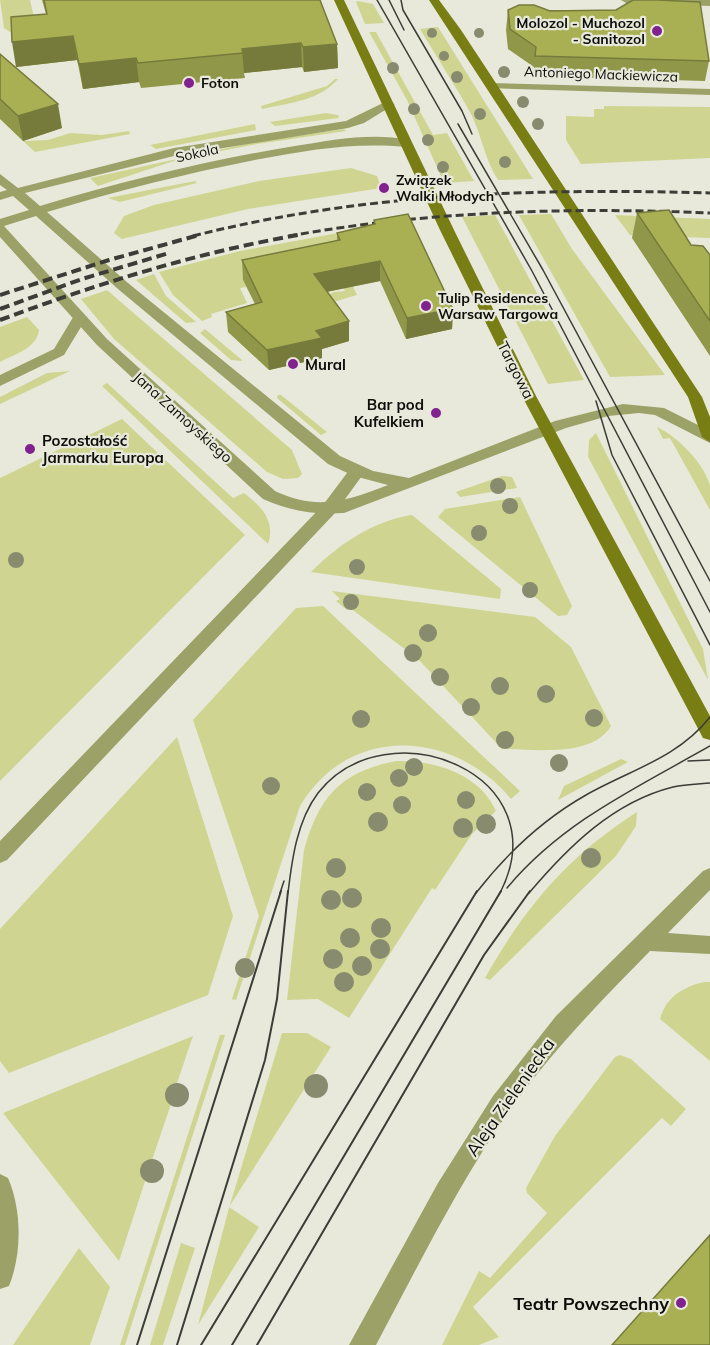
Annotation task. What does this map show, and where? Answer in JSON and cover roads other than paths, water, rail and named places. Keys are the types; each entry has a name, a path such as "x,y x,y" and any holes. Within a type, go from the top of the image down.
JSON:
{"main road":[{"name":"Targowa","path":"339,0 354,37 389,104 405,143 546,429 710,733"},
{"path":"434,0 695,397 710,437"}],"street":[{"path":"626,0 710,3"},
{"name":"Antoniego Mackiewicza","path":"491,86 710,92"},
{"name":"Sokola","path":"0,196 174,152 348,123 360,120 389,104"},
{"name":"Sokola","path":"0,223 159,176 245,158 356,141 405,143"},
{"name":"Jana Zamoyskiego","path":"0,178 36,211 334,460 356,473 383,480 410,482"},
{"name":"Jana Zamoyskiego","path":"0,229 129,368 269,495 296,506 329,509 358,502 546,429 599,413 639,408 677,417 710,437"},
{"path":"0,381 59,352 80,317"},
{"path":"0,854 329,509 356,473"},
{"name":"Aleja Zieleniecka","path":"362,1345 446,1191 501,1104 564,1023 647,940 708,874"},
{"path":"647,940 710,945"},
{"path":"0,1186 7,1229 0,1277"}],"tram line":[{"path":"377,0 532,271 710,612"},
{"path":"389,0 404,30"},
{"path":"401,0 403,10 462,111 472,134"},
{"path":"458,124 543,270 710,581"},
{"path":"596,401 612,455 710,645"},
{"path":"513,851 540,826 570,805 653,762 683,743 710,717"},
{"path":"507,888 528,865 576,825 628,792 710,746"},
{"path":"288,893 300,828 318,793 348,767 384,755 422,755 458,765 487,786 507,815 513,851"},
{"path":"688,761 710,760"},
{"path":"529,893 576,843 611,815 651,794 678,786 710,783"},
{"path":"476,893 513,851"},
{"path":"500,892 513,851"},
{"path":"280,893 284,881"},
{"path":"137,1345 281,891"},
{"path":"177,1345 265,1060 277,999 288,891"},
{"path":"201,1345 477,891"},
{"path":"257,1345 484,955 530,891"},
{"path":"232,1345 500,892"}],"railway":[{"path":"193,236 321,210 450,196 579,192 710,193"},
{"path":"289,236 394,221 499,213 551,211 710,213"},
{"path":"0,295 109,260 199,235"},
{"path":"0,320 73,294 184,260 298,235"},
{"path":"0,309 82,279 169,253"}],"place":[{"name":"Molozol - Muchozol - Sanitozol","path":"657,31"},
{"name":"Foton","path":"189,83"},
{"name":"Związek Walki Młodych","path":"384,188"},
{"name":"Tulip Residences Warsaw Targowa","path":"426,306"},
{"name":"Mural","path":"293,364"},
{"name":"Bar pod Kufelkiem","path":"436,413"},
{"name":"Pozostałość Jarmarku Europa","path":"30,449"},
{"name":"Teatr Powszechny","path":"681,1303"}]}
